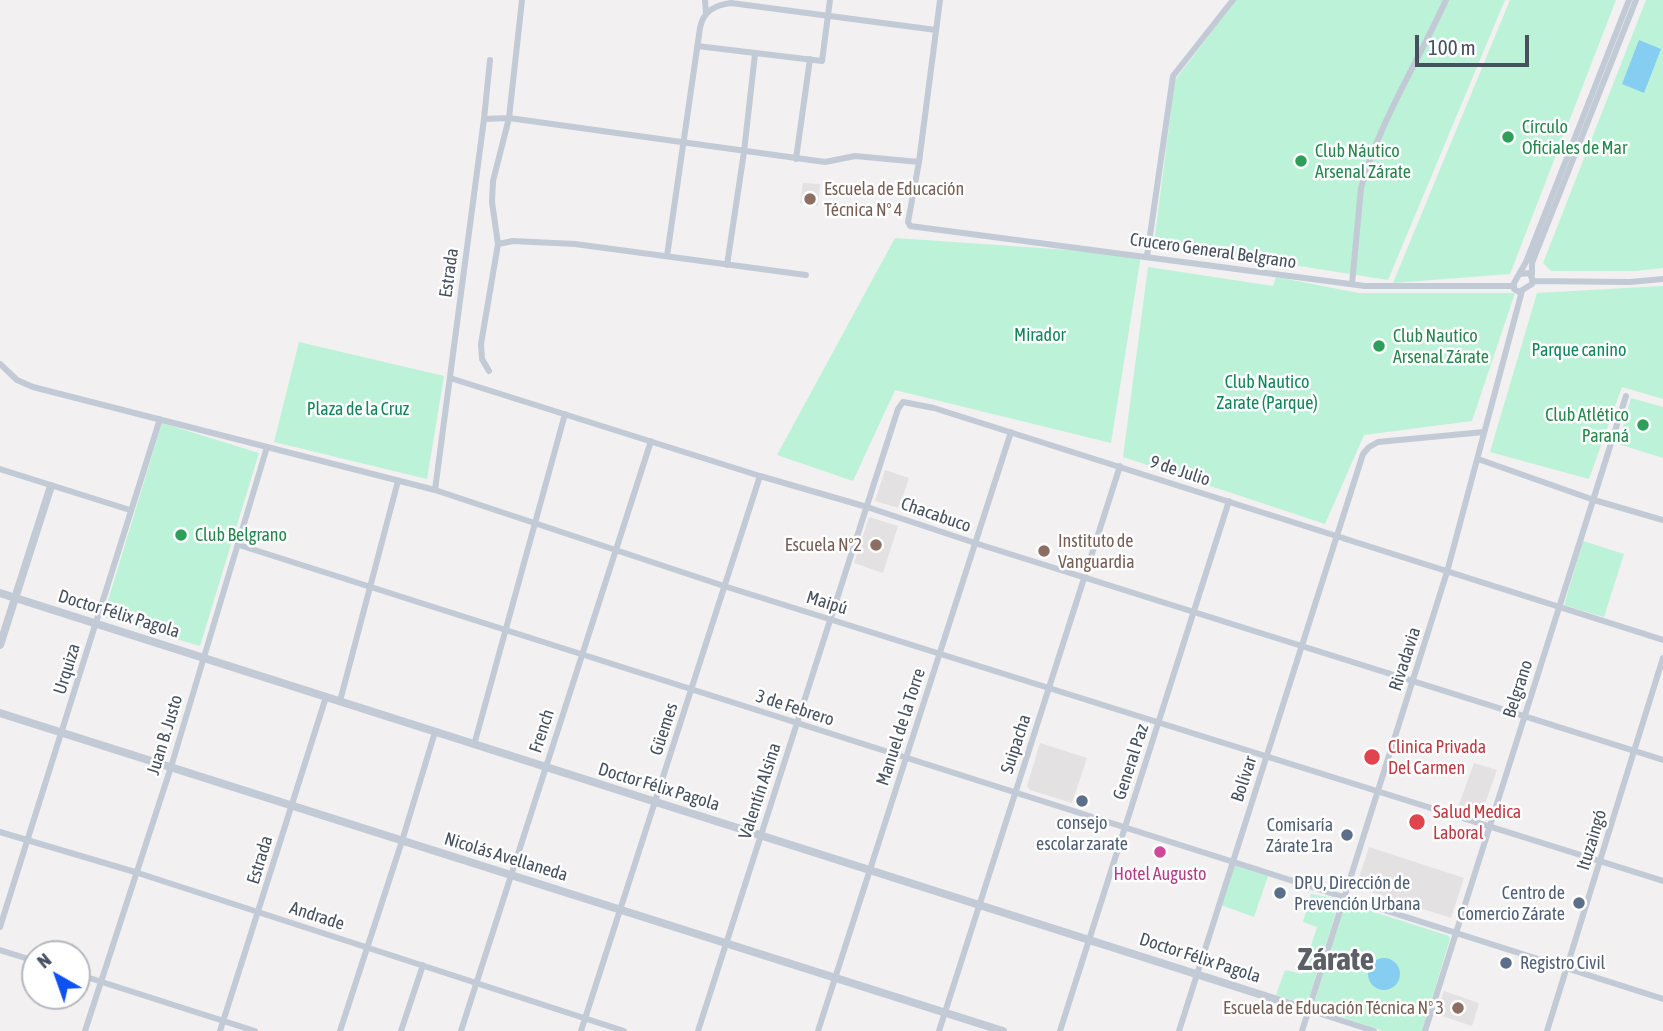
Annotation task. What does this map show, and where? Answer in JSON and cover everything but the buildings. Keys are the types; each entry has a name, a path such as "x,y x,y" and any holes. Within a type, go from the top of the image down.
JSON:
{"street":[{"path":"489,371 482,359 481,344 498,243 494,221 493,181 509,118 522,0"},
{"path":"705,0 706,13"},
{"path":"697,46 822,61 830,0"},
{"path":"484,119 509,118 825,162 855,156 919,162 940,0"},
{"path":"1147,256 1173,76 1233,0"},
{"path":"1352,284 1361,188 1365,174 1384,123 1446,0"},
{"path":"1522,291 1517,291 1514,286 1629,0"},
{"path":"1532,278 1532,263 1636,0"},
{"path":"667,256 701,20 706,13 727,1 936,30"},
{"path":"727,265 755,54"},
{"path":"796,159 810,59"},
{"name":"Estrada","path":"435,490 490,60"},
{"name":"Crucero General Belgrano","path":"919,162 908,222 910,226 1378,287 1514,286"},
{"path":"498,243 541,241 806,275"},
{"path":"1520,274 1525,272 1532,278 1630,282 1663,279"},
{"name":"Rivadavia","path":"1302,1031 1447,572 1522,291 1532,278"},
{"path":"0,364 17,380 33,387 267,447"},
{"name":"Chacabuco","path":"450,378 867,507 1663,760"},
{"name":"Belgrano","path":"1425,1031 1626,396"},
{"name":"9 de Julio","path":"903,402 922,404 1663,640"},
{"name":"Valentín Alsina","path":"698,1031 898,409 903,402"},
{"path":"474,745 565,414"},
{"name":"Urquiza","path":"0,927 160,419"},
{"name":"Manuel de la Torre","path":"818,1031 1011,432"},
{"name":"Bolívar","path":"1179,1031 1363,454 1378,442 1484,432"},
{"name":"French","path":"461,1031 651,441"},
{"name":"Maipú","path":"267,447 435,490 724,586 1663,881"},
{"name":"Juan B. Justo","path":"85,1031 171,767 267,447"},
{"path":"1478,459 1594,500 1663,520"},
{"name":"Suipacha","path":"939,1031 1121,467"},
{"path":"0,469 131,510"},
{"name":"Güemes","path":"581,1031 760,476"},
{"path":"340,701 397,481"},
{"path":"0,645 51,486"},
{"name":"General Paz","path":"1059,1031 1229,501"},
{"name":"3 de Febrero","path":"239,545 1663,999"},
{"name":"Doctor Félix Pagola","path":"0,593 1308,1010"},
{"name":"Ituzaingó","path":"1547,1031 1663,658"},
{"name":"Estrada","path":"220,1031 326,697"},
{"name":"Nicolás Avellaneda","path":"0,713 1003,1031"},
{"path":"340,1031 435,732"},
{"name":"Andrade","path":"0,832 135,872 624,1031"},
{"path":"0,950 21,957"},
{"path":"401,1031 423,965"},
{"path":"91,979 255,1031"},
{"path":"1308,1010 1374,1031"}],"shaded area":[{"name":"Escuela de Educación Técnica N° 4","path":"803,183 820,184 818,206 800,203"},
{"path":"885,470 909,478 899,508 875,501"},
{"name":"Escuela N°2","path":"869,517 898,526 883,573 854,563"},
{"path":"1040,743 1087,758 1072,803 1030,790 1027,786"},
{"path":"1474,763 1497,770 1481,815 1458,807"},
{"path":"1369,847 1464,878 1451,918 1356,887"},
{"name":"Escuela de Educación Técnica Nº 3","path":"1444,991 1479,1003 1472,1026 1436,1014"}],"green space":[{"name":"Club Náutico Arsenal Zárate","path":"1236,0 1505,0 1388,280 1154,243 1175,80"},
{"name":"Círculo Oficiales de Mar","path":"1510,0 1616,0 1510,274 1393,283"},
{"path":"1646,0 1663,0 1663,268 1636,271 1551,271 1543,263"},
{"name":"Mirador","path":"895,238 1141,255 1111,443 895,390 853,481 777,455"},
{"name":"Club Nautico Zarate (Parque)","path":"1148,267 1273,286 1276,277 1359,293 1515,293 1472,421 1364,435 1325,524 1123,457"},
{"name":"Parque canino","path":"1663,286 1663,399 1622,387 1589,479 1490,452 1537,293"},
{"name":"Plaza de la Cruz","path":"299,342 444,376 427,479 274,442"},
{"name":"Club Atlético Paraná","path":"1631,398 1663,407 1663,458 1618,444"},
{"name":"Club Belgrano","path":"162,423 259,453 200,646 103,617"},
{"path":"1583,541 1624,554 1604,617 1564,605"},
{"path":"1234,865 1268,876 1254,917 1221,905"},
{"path":"1311,894 1340,899 1307,1005 1276,995 1285,970 1302,974 1317,927 1303,922"},
{"path":"1346,903 1449,936 1422,1031 1383,1031 1313,1007"}],"water":[{"path":"1639,40 1661,49 1644,93 1622,84"},
{"path":"1384,958 1395,963 1400,974 1395,985 1384,990 1373,985 1368,974 1373,963"}],"place":[{"name":"Círculo Oficiales de Mar","path":"1508,137"},
{"name":"Club Náutico Arsenal Zárate","path":"1301,161"},
{"name":"Escuela de Educación Técnica N° 4","path":"810,199"},
{"name":"Club Nautico Arsenal Zárate","path":"1379,346"},
{"name":"Club Atlético Paraná","path":"1643,425"},
{"name":"Club Belgrano","path":"181,535"},
{"name":"Escuela N°2","path":"876,545"},
{"name":"Instituto de Vanguardia","path":"1044,551"},
{"name":"Clinica Privada Del Carmen","path":"1372,757"},
{"name":"consejo escolar zarate","path":"1082,801"},
{"name":"Salud Medica Laboral","path":"1417,822"},
{"name":"Comisaría Zárate 1ra","path":"1347,835"},
{"name":"Hotel Augusto","path":"1160,852"},
{"name":"DPU, Dirección de Prevención Urbana","path":"1280,893"},
{"name":"Centro de Comercio Zárate","path":"1579,903"},
{"name":"Registro Civil","path":"1506,963"},
{"name":"Escuela de Educación Técnica Nº 3","path":"1458,1008"}],"district":[{"name":"Zárate","path":"1336,960"}]}
